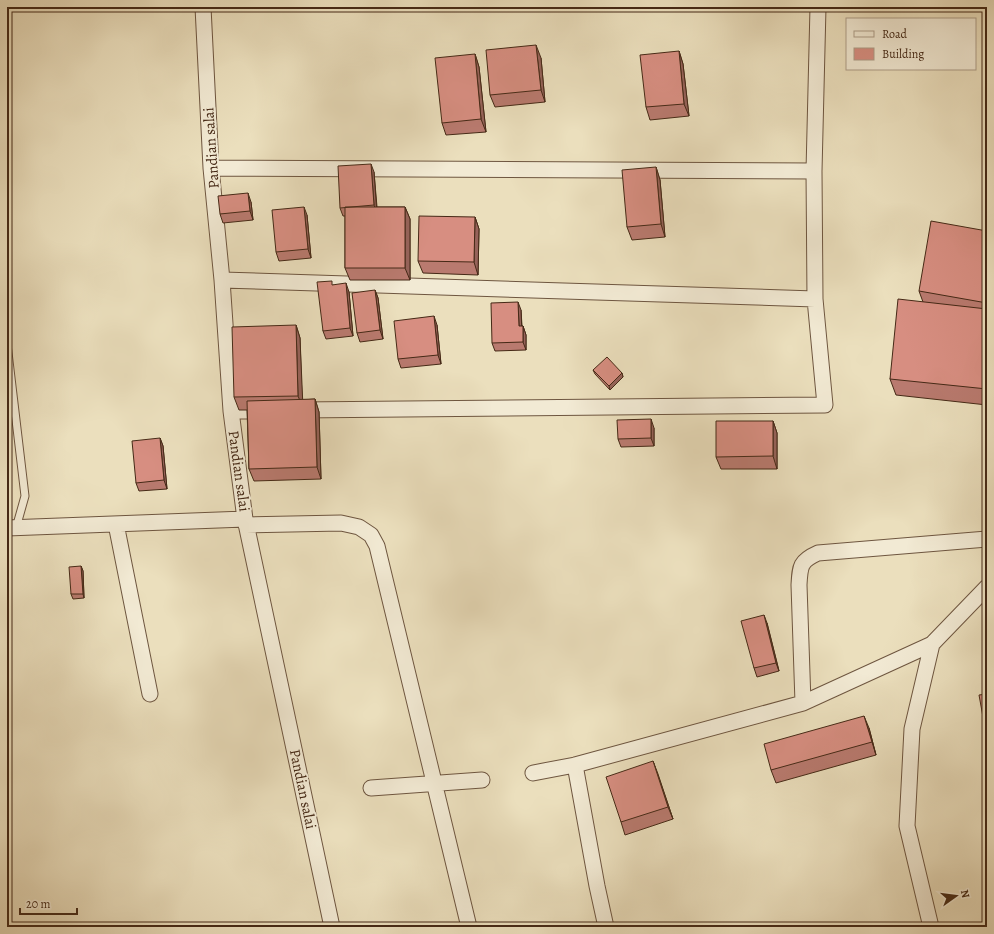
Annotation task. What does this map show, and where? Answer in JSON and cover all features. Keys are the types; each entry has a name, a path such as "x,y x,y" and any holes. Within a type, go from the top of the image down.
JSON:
{"street":[{"name":"Pandian salai","path":"203,7 211,168 222,280 231,411 246,522 332,927"},
{"path":"231,411 825,406 815,299 814,171 818,7"},
{"path":"211,168 814,171"},
{"path":"222,280 815,299"},
{"path":"12,528 116,524 246,522 341,523 359,527 371,535 378,546 469,927"},
{"path":"116,524 150,694"},
{"path":"803,702 799,585 800,567 807,558 818,553 987,539"},
{"path":"533,773 575,765 803,702 932,644 987,587"},
{"path":"931,927 907,826 912,729 932,644"},
{"path":"575,765 606,927"},
{"path":"372,788 482,780"}],"lane":[{"path":"7,344 25,496 12,528"}],"building":[{"path":"536,45 541,90 490,95 486,50"},
{"path":"679,51 684,104 646,107 640,55"},
{"path":"475,54 481,119 442,123 435,58"},
{"path":"371,164 374,205 340,208 338,166"},
{"path":"656,167 661,224 627,227 622,170"},
{"path":"248,193 250,211 220,214 218,196"},
{"path":"304,207 308,249 276,252 272,210"},
{"path":"345,207 405,207 405,268 345,268"},
{"path":"419,216 475,217 474,262 418,261"},
{"path":"931,221 987,231 987,303 919,291"},
{"path":"332,281 332,285 346,283 350,328 323,331 317,282"},
{"path":"375,290 380,330 357,333 352,293"},
{"path":"898,299 987,309 987,389 890,379"},
{"path":"518,302 519,326 523,326 523,342 492,343 491,303"},
{"path":"434,316 438,355 398,359 394,321"},
{"path":"296,325 298,396 234,397 232,327"},
{"path":"607,357 622,373 609,386 593,370"},
{"path":"315,399 317,467 249,469 247,401"},
{"path":"651,419 651,438 618,439 617,420"},
{"path":"716,421 773,421 773,456 716,457"},
{"path":"160,438 164,480 136,483 132,441"},
{"path":"81,566 83,594 71,594 69,567"},
{"path":"764,615 776,663 754,668 741,621"},
{"path":"987,694 987,717 983,717 979,695"},
{"path":"864,716 872,742 771,770 764,744"},
{"path":"653,761 668,807 621,822 606,777"}]}
